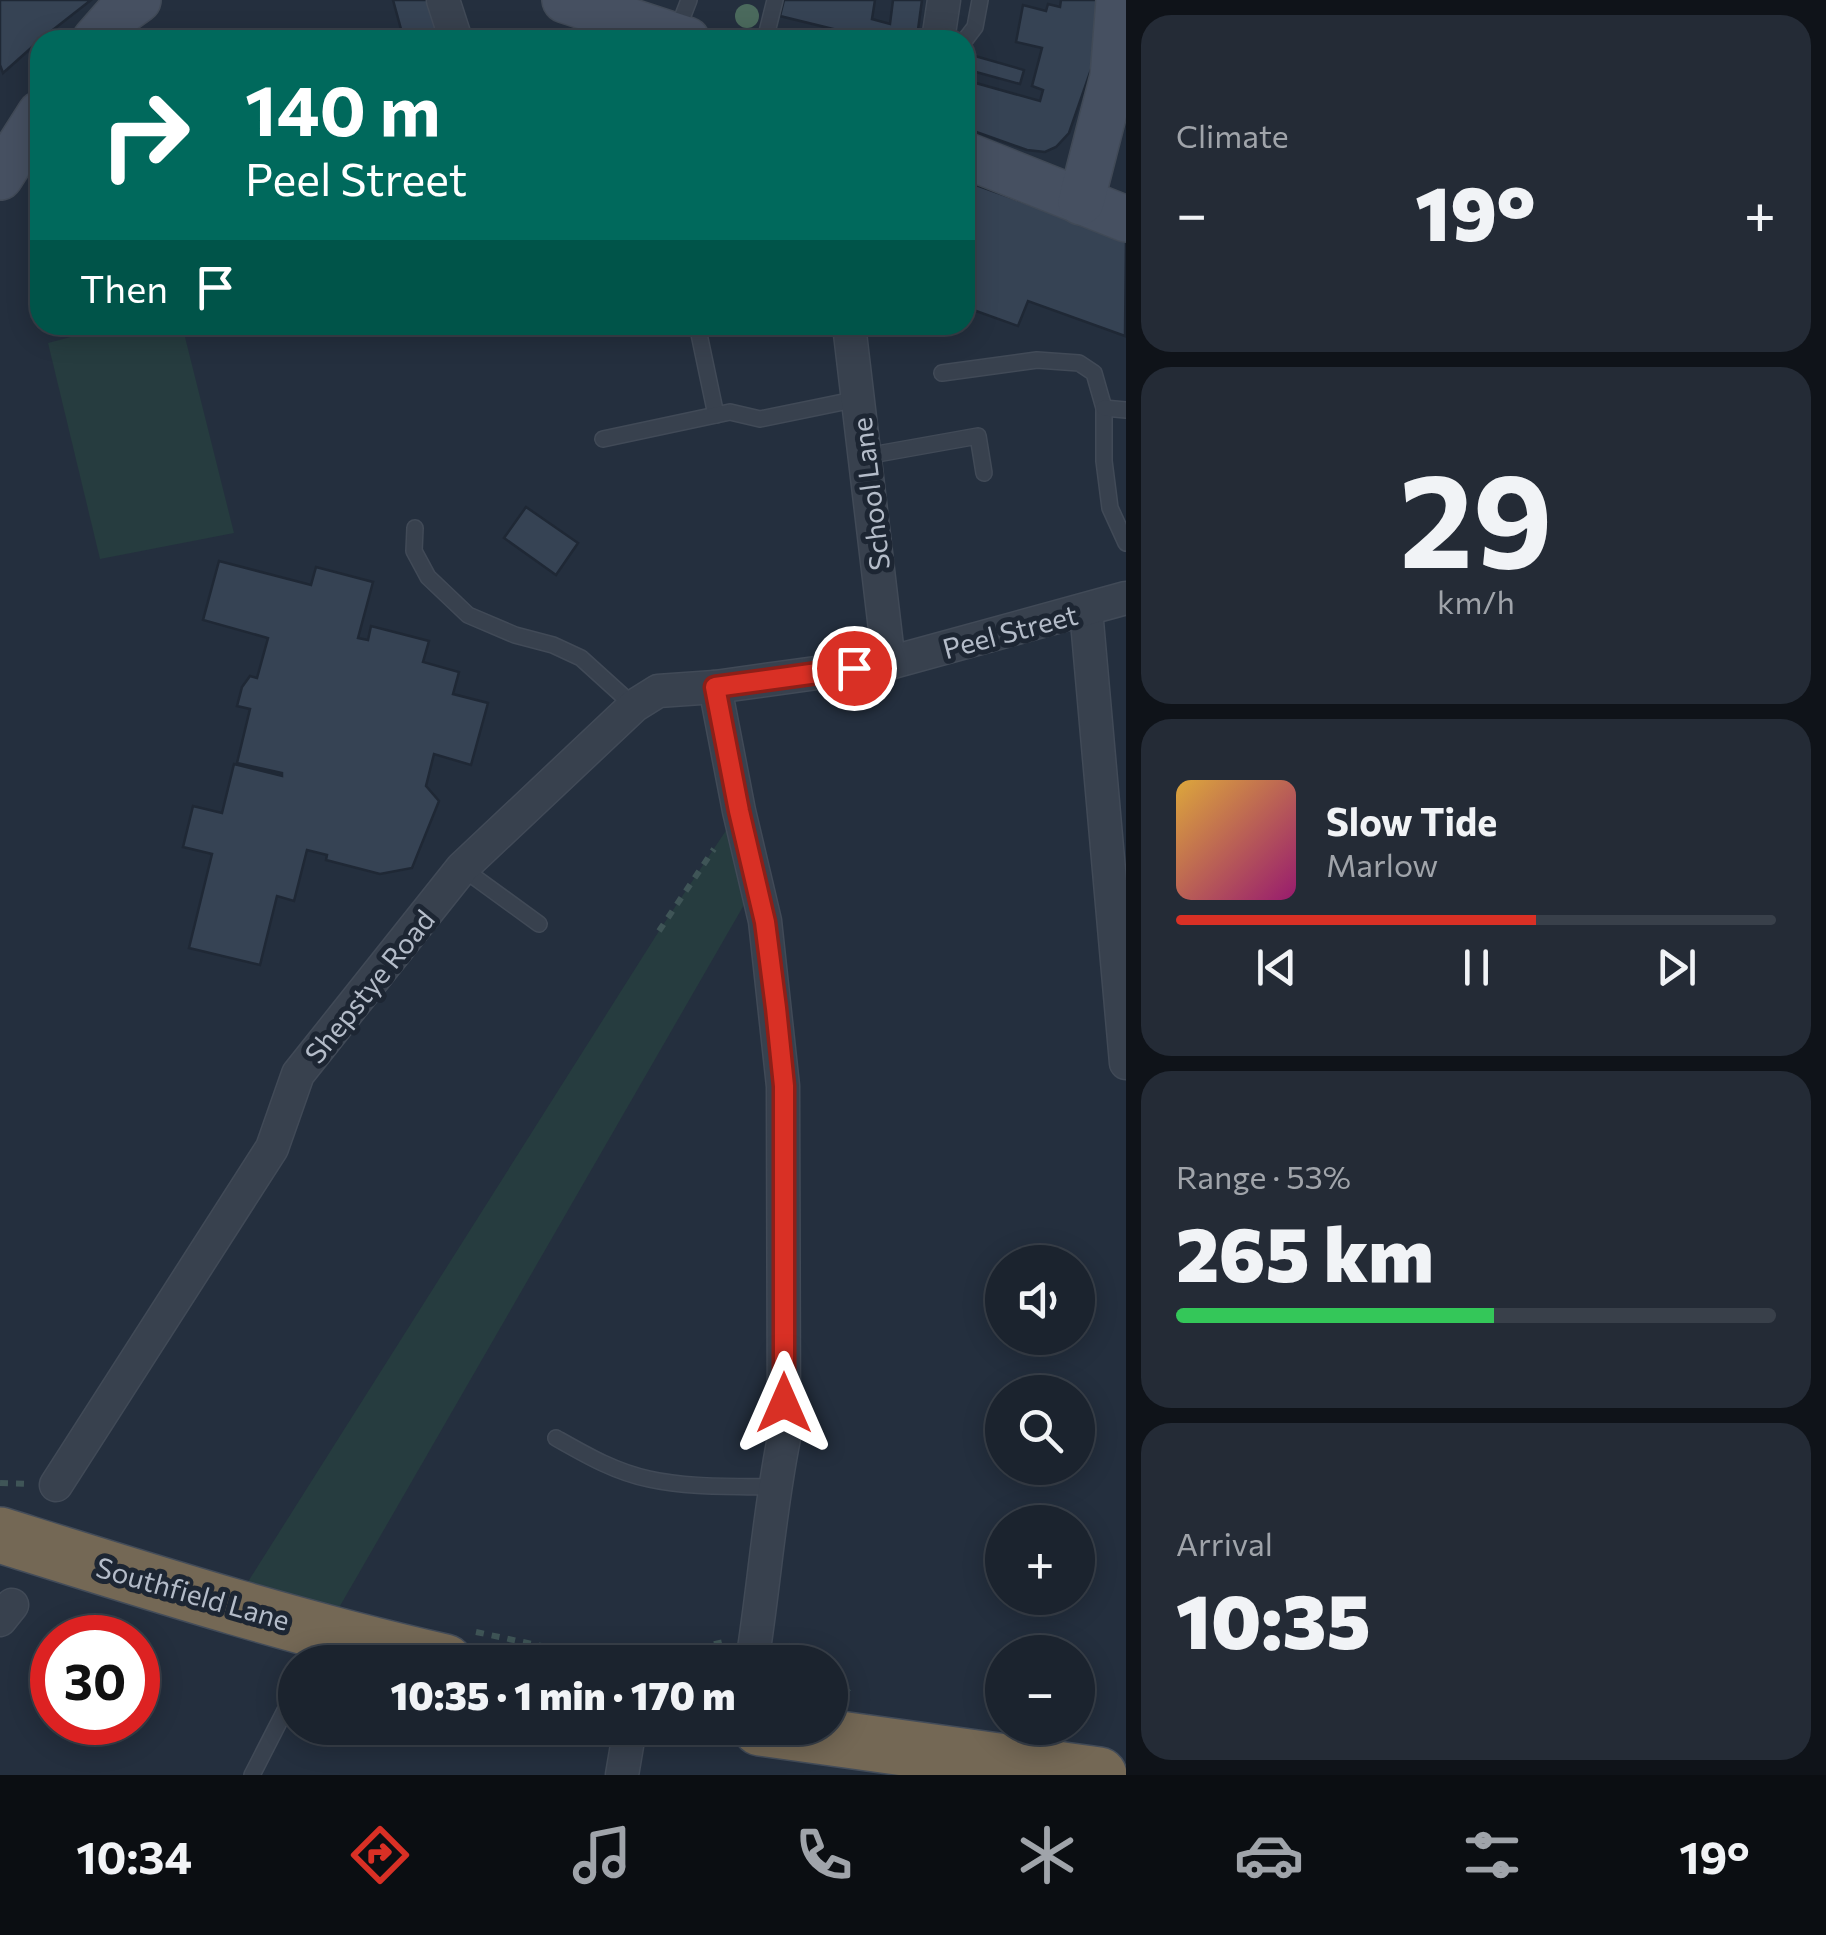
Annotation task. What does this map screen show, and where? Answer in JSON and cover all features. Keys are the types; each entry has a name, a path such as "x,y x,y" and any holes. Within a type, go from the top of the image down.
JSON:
{"highway":[{"name":"Southfield Lane","path":"0,1535 232,1607 321,1640 368,1645"},
{"path":"848,1740 1099,1775"}],"main road":[{"path":"104,30 138,0"},
{"path":"565,0 628,30 684,25"},
{"path":"1082,202 1113,77 1119,0"},
{"path":"0,177 30,130"},
{"path":"975,159 1126,219"}],"street":[{"path":"443,0 453,30"},
{"path":"940,30 944,0"},
{"name":"School Lane","path":"850,335 889,664"},
{"name":"Peel Street","path":"715,687 889,664 1126,598"},
{"path":"1086,610 1126,1063"},
{"path":"715,687 765,922 784,1086 784,1438 754,1645"},
{"name":"Shepstye Road","path":"56,1485 272,1148 298,1074 462,868 634,706 658,691 715,687"},
{"path":"622,1775 627,1745"}],"lane":[{"path":"767,30 774,0"},
{"path":"973,30 980,0"},
{"path":"700,335 716,415"},
{"path":"942,374 1037,360 1079,363 1094,373 1104,408 1104,461 1110,508 1126,544"},
{"path":"603,439 730,412 760,419 858,398"},
{"path":"1104,408 1126,410"},
{"path":"866,456 978,436 984,474"},
{"path":"415,528 414,551 428,577 468,615 581,658 634,706"},
{"path":"462,868 540,924"},
{"path":"556,1438 604,1464 648,1479 774,1487"},
{"path":"252,1775 278,1724"}],"path":[{"path":"659,931 739,811"}],"green space":[{"path":"78,335 184,335 234,533 100,559 48,343"},
{"path":"739,811 756,884 325,1632 232,1607 659,931"}],"building":[{"path":"0,0 91,0 53,30 30,30 30,49 3,73"},
{"path":"393,0 430,0 438,30 401,30"},
{"path":"784,0 875,0 872,19 890,24 893,0 922,0 918,30 833,30 780,16"},
{"path":"1061,0 1102,0 1102,38 1069,133 1045,152 1027,150 975,132 975,83 1040,101 1043,90 1032,86 1042,48 1016,42 1023,5 1046,11 1048,4 1060,7"},
{"path":"975,56 1024,70 1020,84 975,72"},
{"path":"975,185 1126,239 1125,336 1028,301 1018,326 975,311"},
{"path":"526,507 578,543 556,575 504,538"},
{"path":"219,561 311,585 316,567 373,582 358,638 368,640 371,626 429,641 423,662 459,672 453,694 488,703 471,765 434,754 426,786 439,801 412,868 380,874 326,860 327,855 307,850 294,901 277,896 260,965 189,948 212,854 183,847 193,806 222,813 234,764 282,776 237,763 250,709 237,706 242,687 250,676 257,678 268,638 203,620"}],"route":[{"path":"784,1403 784,1086 765,922 715,687 854,668"}]}
